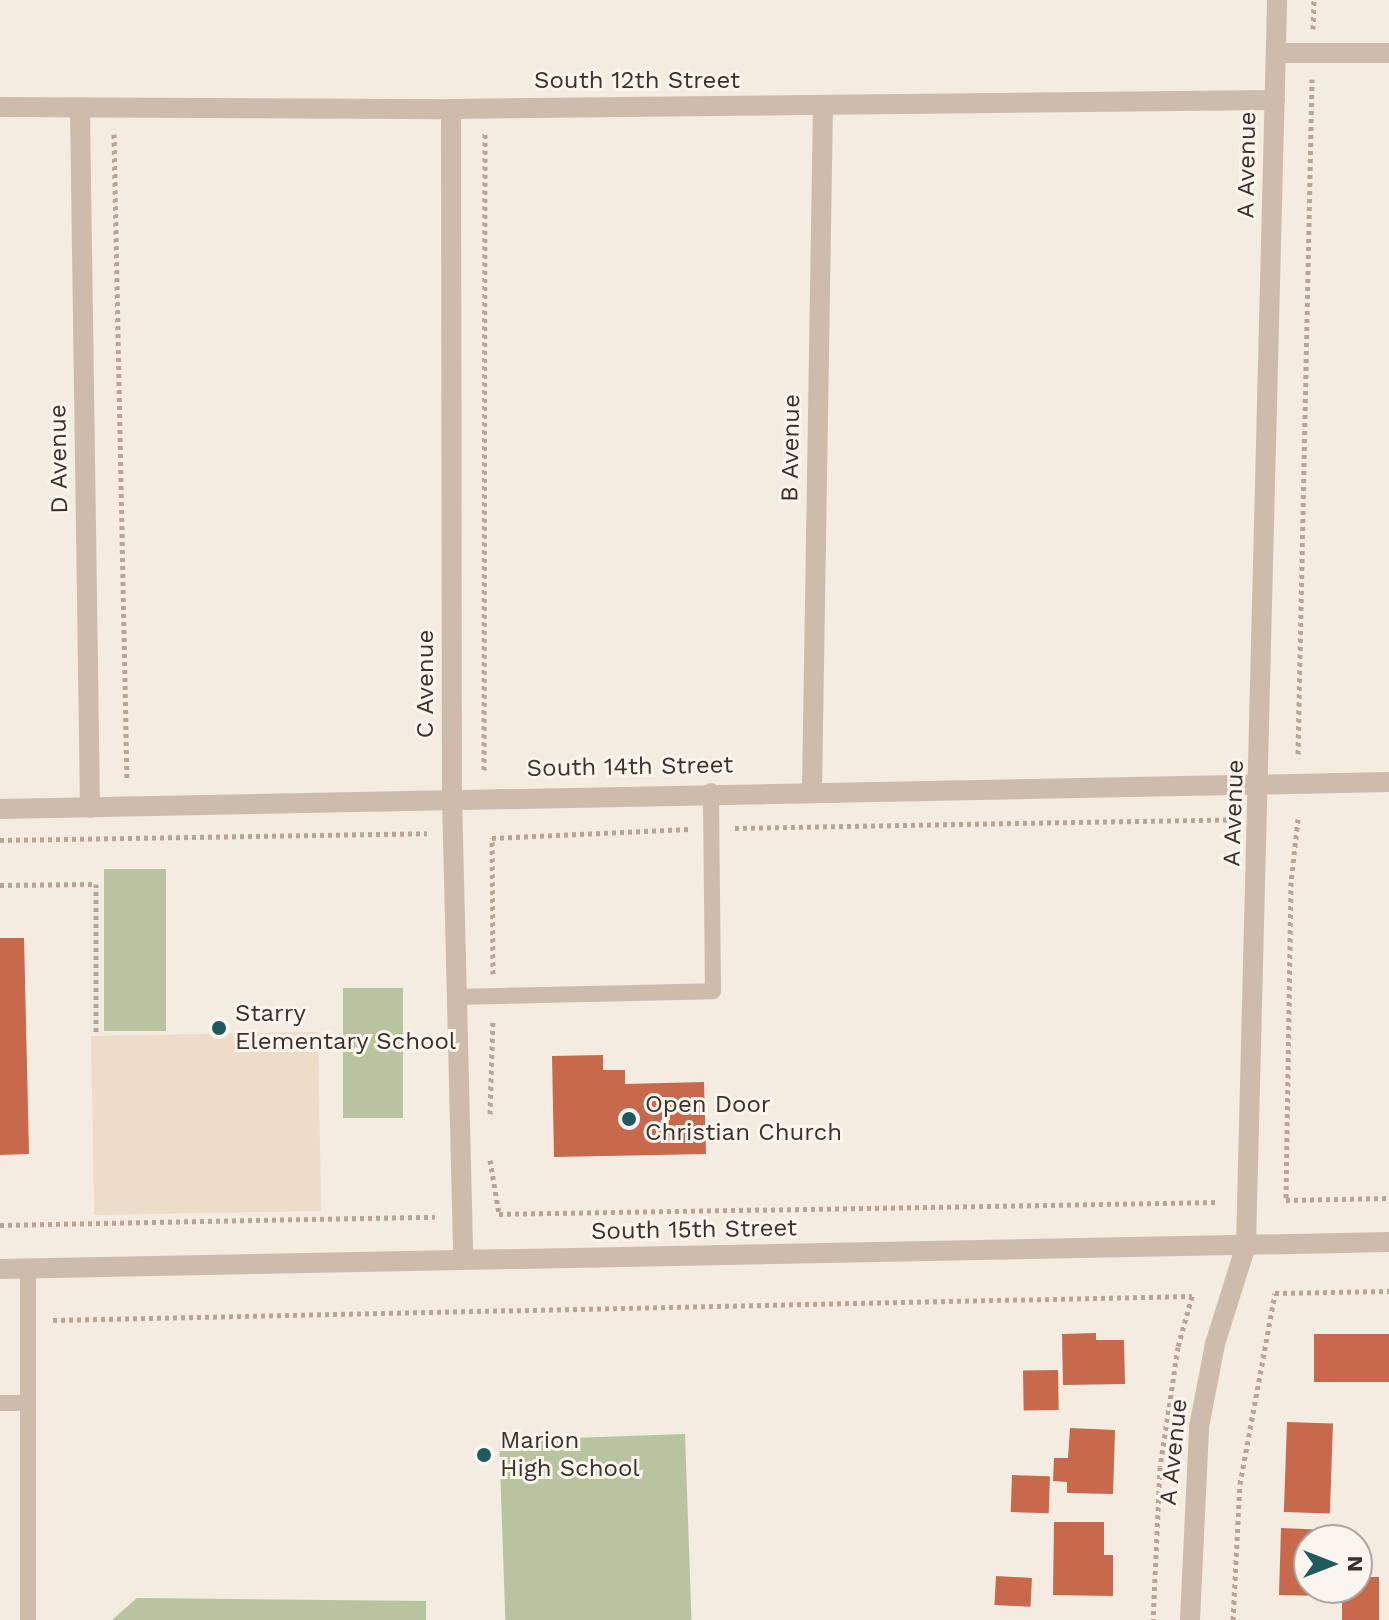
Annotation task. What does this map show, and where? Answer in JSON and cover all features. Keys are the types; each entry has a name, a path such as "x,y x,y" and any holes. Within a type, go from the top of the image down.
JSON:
{"street":[{"name":"A Avenue","path":"1190,1620 1199,1427 1215,1344 1246,1245 1261,784 1277,0"},
{"path":"1276,53 1389,53"},
{"name":"South 12th Street","path":"0,107 823,107 1275,100"},
{"name":"B Avenue","path":"812,789 823,107"},
{"name":"D Avenue","path":"80,109 90,808"},
{"name":"C Avenue","path":"451,109 452,797 463,1260"},
{"name":"South 14th Street","path":"0,809 812,789 1389,782"},
{"name":"South 15th Street","path":"0,1269 1389,1242"}],"lane":[{"path":"457,997 713,991 711,791"},
{"path":"28,1269 28,1620"},
{"path":"0,1403 28,1403"}],"path":[{"path":"1298,754 1314,0"},
{"path":"484,770 485,108"},
{"path":"114,109 127,780"},
{"path":"489,1123 493,996 492,838 712,829 1228,819"},
{"path":"1298,819 1291,882 1286,1200 1389,1198"},
{"path":"0,840 437,832"},
{"path":"0,885 96,884 96,1035"},
{"path":"488,1154 499,1214 1219,1202"},
{"path":"0,1225 443,1217"},
{"path":"1233,1620 1240,1484 1275,1293 1389,1291"},
{"path":"52,1320 1192,1296 1178,1347 1160,1467 1153,1620"}],"green space":[{"path":"104,869 166,869 166,1031 104,1031"},
{"path":"343,988 403,988 403,1118 343,1118"},
{"path":"685,1434 691,1620 505,1620 499,1440"},
{"path":"137,1598 426,1601 426,1620 112,1620"}],"shaded area":[{"path":"318,1032 321,1211 94,1215 91,1036"}],"building":[{"path":"0,938 24,938 29,1154 0,1155"},
{"name":"Open Door Christian Church","path":"603,1055 603,1070 625,1070 625,1084 704,1082 706,1154 554,1157 552,1056"},
{"path":"1096,1333 1096,1340 1124,1340 1125,1384 1063,1385 1062,1334"},
{"path":"1314,1334 1389,1334 1389,1382 1314,1382"},
{"path":"1058,1370 1059,1410 1024,1411 1023,1371"},
{"path":"1287,1422 1333,1424 1330,1514 1284,1512"},
{"path":"1070,1428 1115,1430 1113,1494 1067,1493 1067,1482 1053,1481 1054,1458 1068,1458"},
{"path":"1012,1475 1050,1476 1049,1513 1011,1512"},
{"path":"1054,1522 1104,1522 1104,1555 1113,1555 1113,1596 1053,1595"},
{"path":"1281,1528 1293,1529 1293,1595 1279,1595"},
{"path":"996,1576 1032,1578 1030,1607 994,1605"},
{"path":"1373,1577 1379,1577 1379,1620 1342,1620 1342,1604 1373,1604"}],"place":[{"name":"Starry Elementary School","path":"219,1028"},
{"name":"Open Door Christian Church","path":"629,1119"},
{"name":"Marion High School","path":"484,1455"}]}
